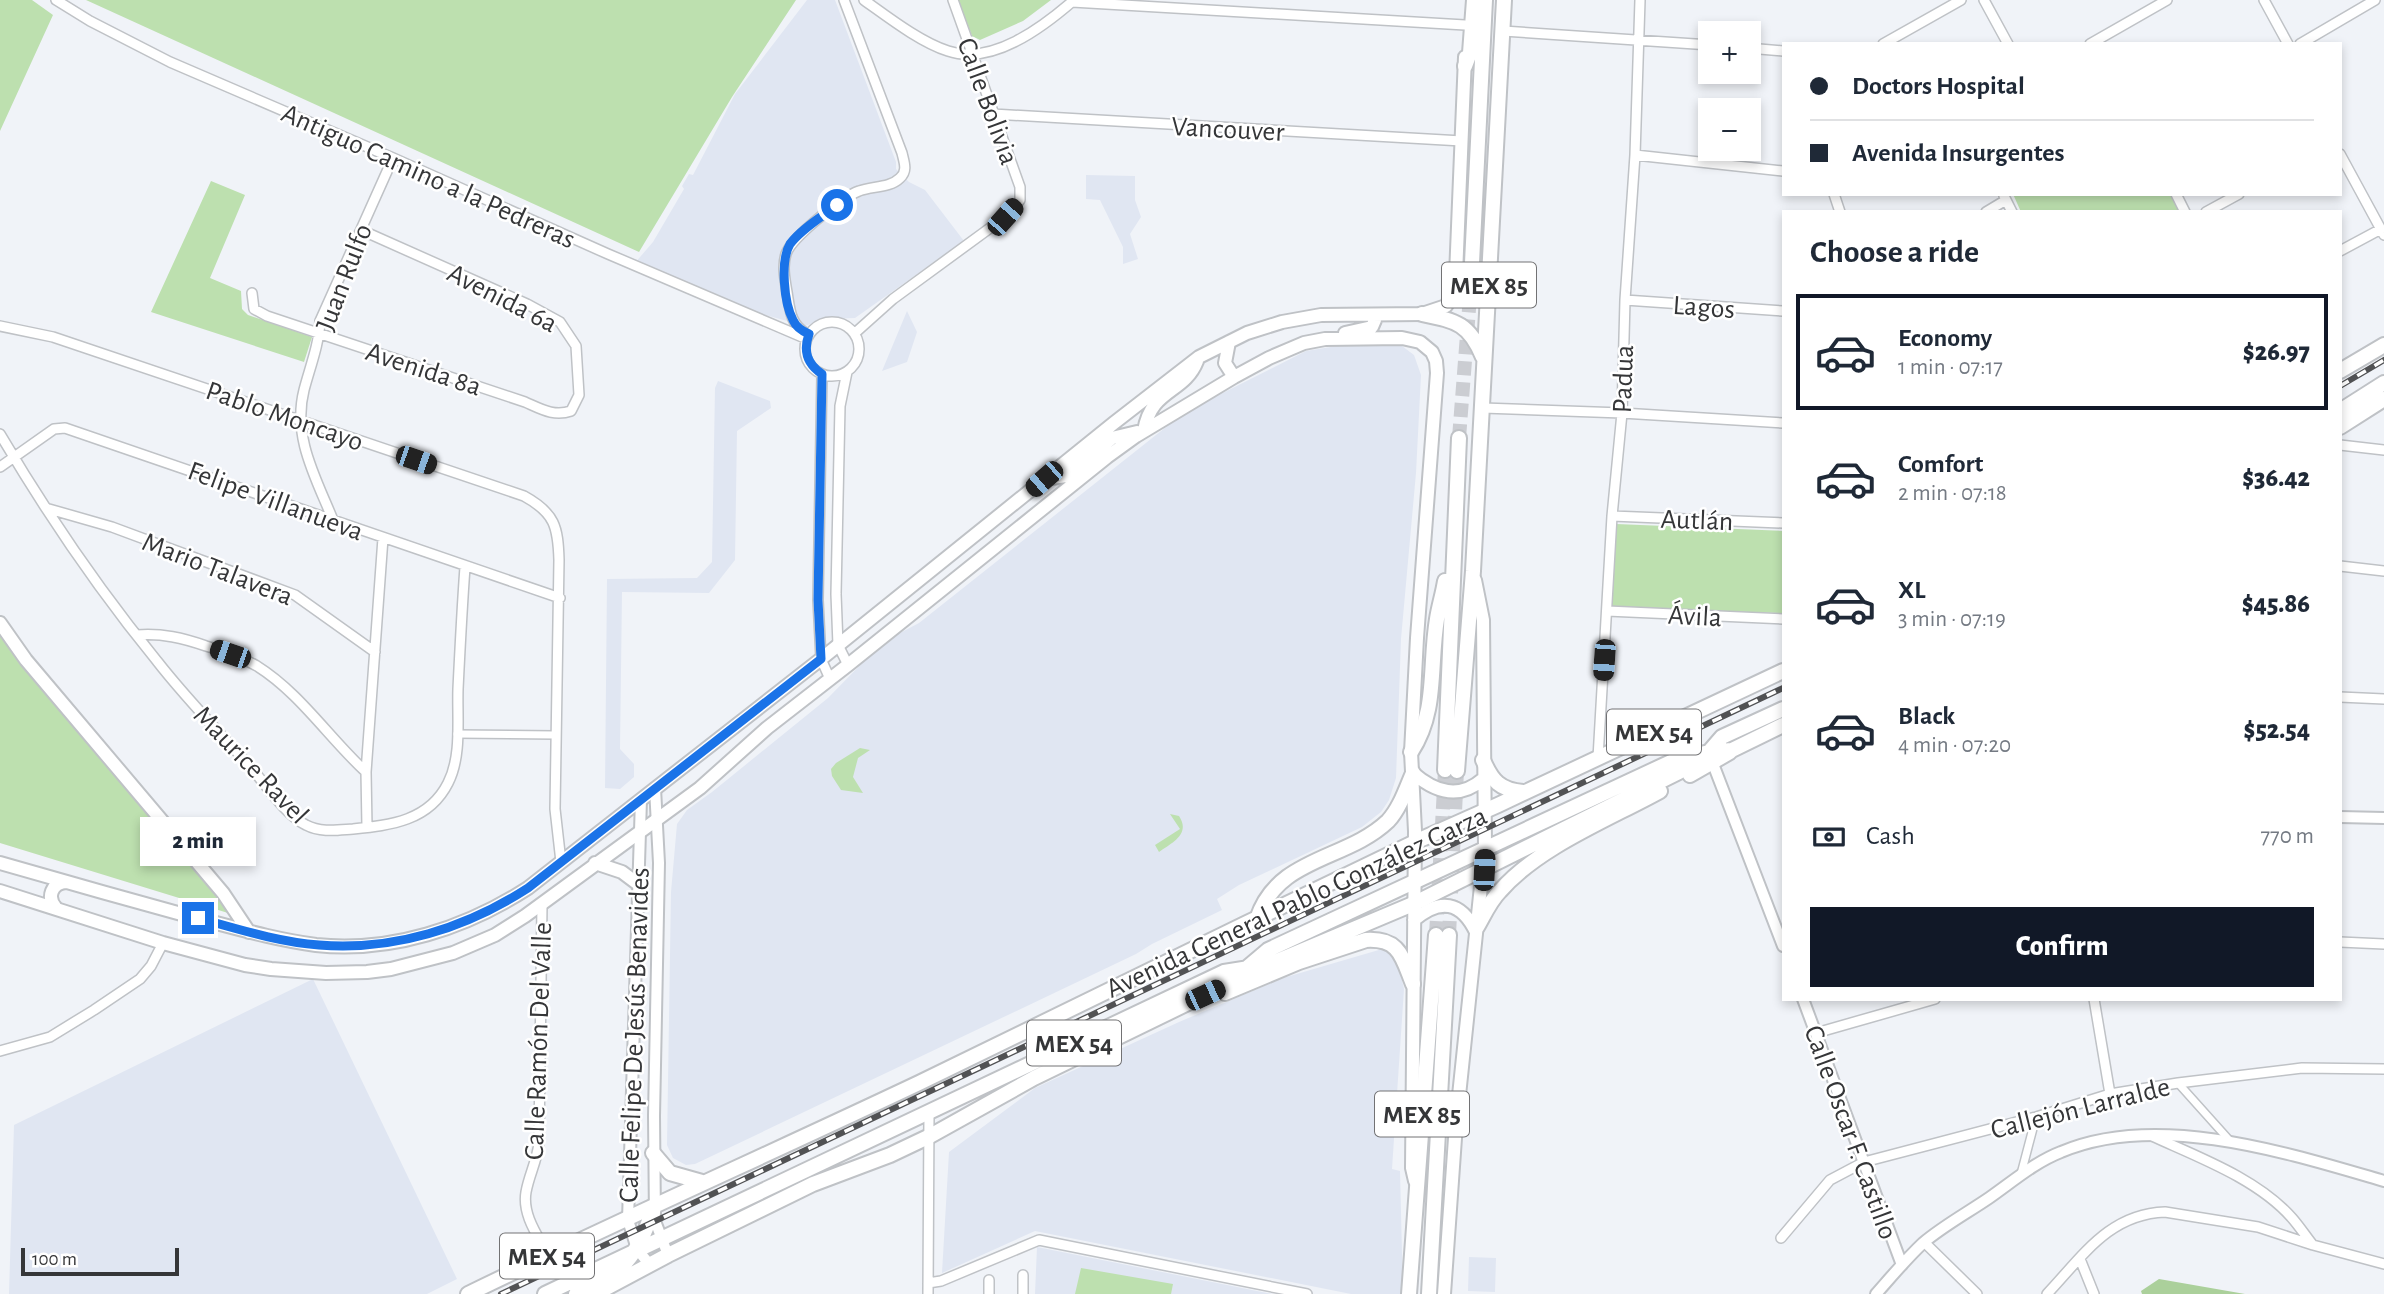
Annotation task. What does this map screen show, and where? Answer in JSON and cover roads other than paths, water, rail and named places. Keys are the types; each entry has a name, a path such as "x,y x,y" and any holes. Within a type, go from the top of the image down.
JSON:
{"main road":[{"path":"1422,314 1446,306 1454,291 1467,0"},
{"path":"1465,66 1472,43 1474,0"},
{"name":"MEX 85","path":"1471,283 1485,0"},
{"name":"MEX 85","path":"1459,439 1454,546 1451,771 1473,571 1504,0"},
{"path":"0,863 249,932 318,945 372,945 440,932 502,905 528,888 821,659 1199,357 1229,342 1282,322 1321,315 1422,314 1463,325 1475,338 1485,362"},
{"path":"1325,340 1372,327 1373,315"},
{"path":"0,891 163,943 245,965 271,969 326,973 367,972 391,969 453,953 495,934 542,904 708,781 767,728 1107,457 1144,431 1234,377 1304,343 1402,338 1420,342 1432,352 1437,373 1411,752 1415,842 1412,1168 1416,1186"},
{"path":"1229,342 1225,363 1234,377"},
{"path":"2342,370 2384,345"},
{"path":"1144,431 1150,409 1193,371 1199,357"},
{"path":"2342,410 2384,383"},
{"path":"2342,426 2384,399"},
{"path":"1044,479 1066,476 1112,438 1144,431"},
{"path":"1411,752 1428,717 1437,620 1454,546"},
{"name":"MEX 85","path":"1444,1294 1454,1137 1485,848 1483,620 1473,571"},
{"path":"0,624 26,660 223,893 249,932"},
{"name":"Avenida General Pablo González Garza","path":"468,1294 654,1208 702,1182 921,1082 1415,842 1782,671"},
{"name":"Avenida General Pablo González Garza","path":"598,1293 668,1255 813,1184 890,1155 930,1136 1034,1078 1229,983 1268,950 1674,761 1711,757 1722,737 1782,709"},
{"name":"MEX 54","path":"1711,757 1732,750 1782,725"},
{"path":"1415,920 1435,906 1452,906 1465,914 1476,930 1489,906 1510,880 1560,837 1711,757"},
{"path":"1483,760 1496,784 1523,792"},
{"path":"1413,773 1427,785 1451,792 1474,786 1483,779"},
{"path":"1257,919 1262,903 1274,886 1290,873 1371,834 1390,819 1413,773"},
{"path":"1523,830 1560,837"},
{"name":"Avenida General Pablo González Garza","path":"545,1294 1224,972 1268,965 1413,904 1560,837"},
{"path":"596,863 622,872 638,884"},
{"path":"56,908 51,900 51,891 58,884 67,882"},
{"name":"MEX 85","path":"1409,1294 1416,1186 1442,935 1429,1294"},
{"path":"1180,1006 1209,1001 1299,962 1366,940 1385,941 1396,947 1413,984"},
{"path":"653,1153 670,1173 702,1182"},
{"path":"576,1294 595,1286 621,1269 637,1249 654,1208"}],"street":[{"name":"Antiguo Camino a la Pedreras","path":"56,0 90,22 170,62 608,254 808,337"},
{"path":"808,337 792,319 784,263 791,243 848,196 860,190 893,183 902,177 905,170 902,153 844,0"},
{"path":"864,0 932,45 951,52 972,53 1021,40 1073,1 1465,26"},
{"name":"Calle Bolivia","path":"855,333 893,299 1005,217 1020,200 1020,187 953,0"},
{"name":"Padua","path":"1598,758 1612,516 1622,413 1640,0"},
{"path":"1887,42 1961,0"},
{"path":"1984,0 2007,42"},
{"path":"2096,42 2167,0"},
{"path":"2264,0 2287,42"},
{"path":"2303,42 2375,0"},
{"path":"1503,31 1698,44"},
{"path":"1761,49 1782,51"},
{"name":"Vancouver","path":"993,114 1462,141"},
{"path":"1635,155 1782,171"},
{"name":"Juan Rulfo","path":"333,520 306,454 299,419 320,335 320,321 393,158"},
{"path":"2342,158 2383,232 2342,250"},
{"path":"2210,210 2235,196"},
{"path":"1989,210 2005,197"},
{"name":"Avenida 6a","path":"360,230 503,293 560,322 576,345 579,395 571,411"},
{"name":"Avenida 8a","path":"252,293 252,306 258,312 320,335 501,393 550,413 561,415 571,411"},
{"name":"Lagos","path":"1625,300 1782,311"},
{"path":"847,372 838,375 822,374 815,370 806,355 808,337 816,328 833,323 845,326 855,333 859,352 857,360 847,372 840,407 836,594 838,645 849,665"},
{"name":"Pablo Moncayo","path":"0,326 53,337 299,419 534,502 552,518 558,532 560,598 555,823 561,862"},
{"path":"822,374 818,600 821,659 830,679"},
{"path":"1482,408 1782,423"},
{"name":"Felipe Villanueva","path":"0,467 54,429 65,428 560,598"},
{"name":"Maurice Ravel","path":"0,434 85,566 137,635 189,699 299,821 308,827 323,830 405,821 428,807 441,794 453,773 466,567"},
{"path":"2342,445 2384,450"},
{"name":"Mario Talavera","path":"48,509 112,527 295,595 323,612 375,652"},
{"name":"Autlán","path":"1612,516 1782,523"},
{"path":"367,827 366,772 383,538"},
{"path":"2342,566 2384,571"},
{"name":"Ávila","path":"1607,611 1782,619"},
{"path":"137,635 172,635 230,654 258,667 283,686 366,772"},
{"path":"2342,697 2384,699"},
{"path":"457,734 555,735"},
{"path":"1711,757 1782,943"},
{"name":"Calle Felipe De Jesús Benavides","path":"655,788 659,863 654,1221 668,1255"},
{"name":"Calle Felipe De Jesús Benavides","path":"641,799 628,1220 637,1249 650,1265"},
{"path":"2342,817 2384,818"},
{"name":"Calle Ramón Del Valle","path":"542,904 539,1143 525,1206 533,1228 548,1255"},
{"path":"1770,912 1782,908"},
{"path":"2342,942 2384,944"},
{"path":"0,1051 50,1037 94,1010 140,979 151,966 163,943"},
{"name":"Calle Oscar F. Castillo","path":"1804,1001 1902,1265"},
{"path":"1816,1032 1928,1001"},
{"path":"2094,1001 2110,1094"},
{"name":"Callejón Larralde","path":"1781,1238 1830,1180 1864,1162 2036,1117 2110,1094 2302,1068 2384,1069"},
{"path":"2178,1083 2231,1142"},
{"path":"928,1289 929,1112"},
{"path":"2021,1175 2036,1117"},
{"path":"2146,1134 2210,1162 2266,1194 2292,1217 2313,1245"},
{"path":"1876,1294 1924,1242 2059,1152 2100,1139 2146,1134 2231,1142 2279,1150 2384,1180"},
{"path":"2047,1294 2104,1233 2120,1223 2155,1212 2258,1227 2384,1264"},
{"path":"928,1289 1030,1242 1040,1240 1307,1294"},
{"path":"1924,1242 1977,1294"},
{"path":"2080,1259 2094,1294"},
{"path":"1023,1275 1023,1294"},
{"path":"989,1280 989,1294"}],"tunnel":[{"path":"1459,438 1471,283"},
{"path":"1436,935 1445,770"},
{"path":"1449,935 1457,771"}],"railway":[{"path":"2342,385 2384,360"},
{"path":"501,1294 1782,688"}]}
